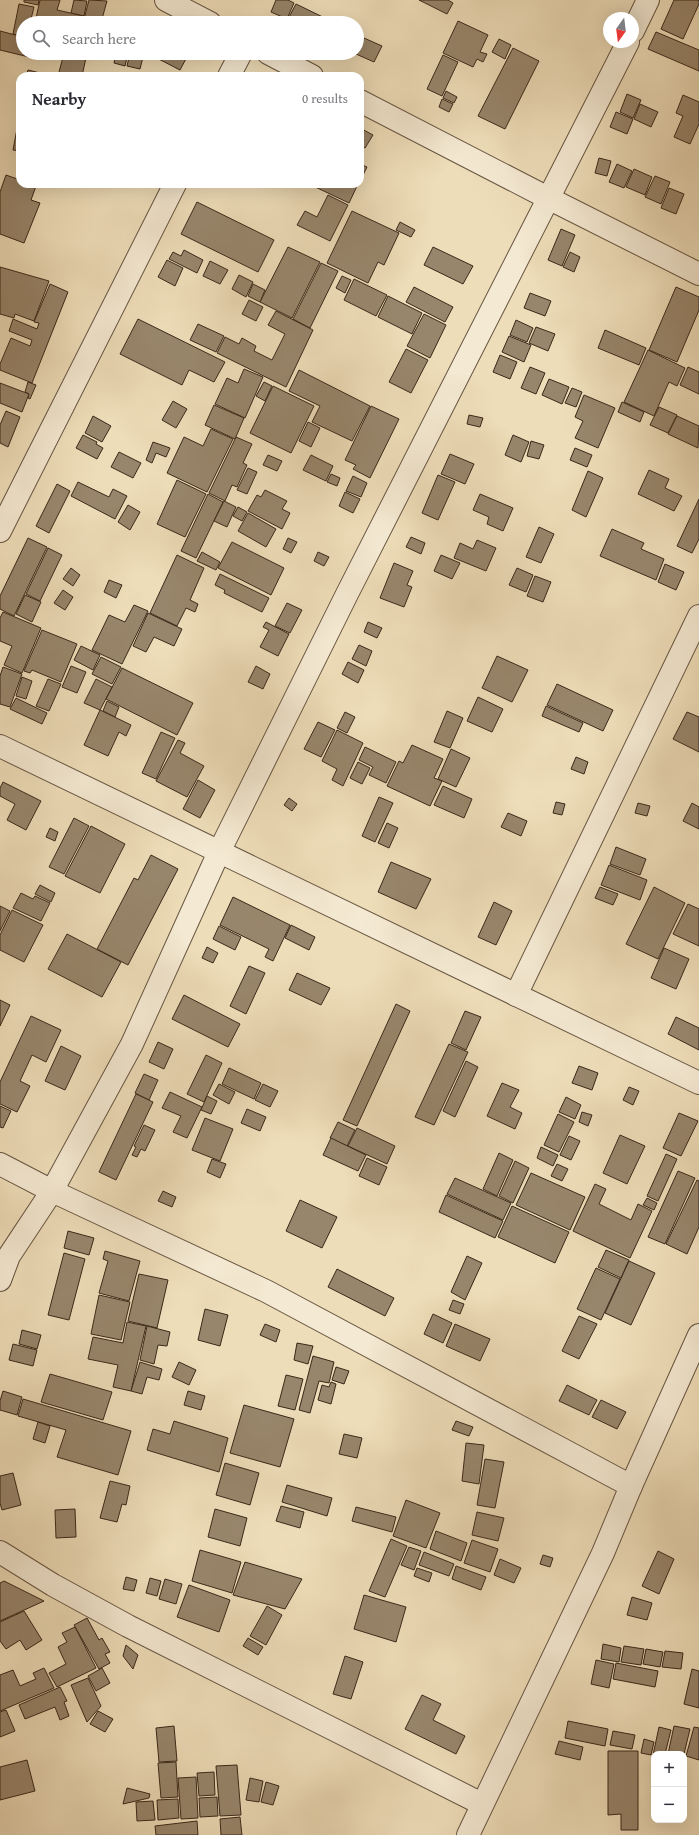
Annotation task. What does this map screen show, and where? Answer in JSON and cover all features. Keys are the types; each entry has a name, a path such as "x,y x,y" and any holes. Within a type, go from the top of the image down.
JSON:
{"street":[{"path":"166,0 197,16"},
{"path":"639,19 648,0"},
{"path":"0,1280 9,1256 52,1191 132,1044 219,852 625,48"},
{"path":"232,72 238,60"},
{"path":"281,60 304,72"},
{"path":"364,103 699,274"},
{"path":"0,531 173,188"},
{"path":"516,995 699,616"},
{"path":"0,746 699,1083"},
{"path":"0,1164 52,1191 266,1291 631,1486"},
{"path":"468,1835 604,1553 631,1486 699,1335"},
{"path":"0,1552 53,1585 128,1626 482,1804"}],"building":[{"path":"24,0 39,0 38,5 24,2"},
{"path":"40,0 60,0 57,10 84,16 37,16"},
{"path":"74,0 87,1 84,16 71,13"},
{"path":"89,0 107,1 103,16 85,16"},
{"path":"276,0 288,0 294,3 288,16 280,16 271,12"},
{"path":"419,0 448,0 453,3 447,14"},
{"path":"674,0 699,0 699,4 683,39 661,29"},
{"path":"19,4 34,7 32,16 17,16"},
{"path":"296,4 321,16 290,16"},
{"path":"16,19 16,35 13,34"},
{"path":"458,21 488,35 480,52 487,54 483,62 477,59 473,67 443,53"},
{"path":"0,31 16,35 16,54 0,50"},
{"path":"656,32 699,50 699,71 648,49"},
{"path":"364,38 382,46 374,62 364,58"},
{"path":"499,39 511,45 505,59 492,52"},
{"path":"513,48 539,61 505,129 478,116"},
{"path":"443,55 458,62 442,96 427,89"},
{"path":"62,60 85,60 83,72 59,72"},
{"path":"115,60 126,60 125,66 114,63"},
{"path":"128,60 142,60 140,69 127,66"},
{"path":"161,60 185,60 180,70"},
{"path":"446,91 457,97 454,103 443,98"},
{"path":"627,94 641,100 633,118 620,112"},
{"path":"683,95 699,102 699,124 690,144 674,137 683,116 676,113"},
{"path":"442,99 453,104 449,112 439,107"},
{"path":"640,104 658,112 651,127 634,119"},
{"path":"616,112 633,119 627,134 610,127"},
{"path":"364,130 373,135 364,148"},
{"path":"16,134 16,150 13,150"},
{"path":"599,158 611,161 607,176 595,173"},
{"path":"617,164 632,171 624,188 609,182"},
{"path":"364,166 367,167 364,173"},
{"path":"634,169 652,177 645,195 626,187"},
{"path":"6,175 16,179 16,188 35,188 31,200 40,203 24,243 0,234 0,192"},
{"path":"655,176 670,182 661,204 645,197"},
{"path":"317,188 356,188 349,203"},
{"path":"669,188 684,194 676,214 661,208"},
{"path":"328,195 348,205 330,241 297,225 305,211 317,217"},
{"path":"197,202 274,240 258,272 181,234"},
{"path":"352,211 399,233 384,265 378,262 368,283 327,263"},
{"path":"400,222 415,230 411,237 396,230"},
{"path":"561,229 575,235 562,266 548,260"},
{"path":"288,247 320,262 292,318 260,302"},
{"path":"433,247 473,266 463,284 424,265"},
{"path":"184,250 203,260 197,273 169,259 173,252 181,256"},
{"path":"570,252 580,257 574,272 563,267"},
{"path":"167,260 183,268 175,286 158,277"},
{"path":"210,261 228,270 220,284 203,276"},
{"path":"321,263 338,271 310,328 293,319"},
{"path":"0,267 49,281 34,321 15,314 14,318 0,314"},
{"path":"239,275 253,282 246,297 232,289"},
{"path":"342,276 351,280 345,293 336,288"},
{"path":"354,279 387,295 376,316 344,300"},
{"path":"50,284 68,292 32,383 0,370 0,364 11,338 30,346 32,340 9,331 13,319 37,329 39,323 34,322"},
{"path":"253,284 265,290 260,302 248,296"},
{"path":"414,287 453,307 445,322 406,302"},
{"path":"676,287 699,297 699,310 677,362 649,350"},
{"path":"530,293 551,301 545,316 524,308"},
{"path":"388,296 422,313 412,334 378,317"},
{"path":"249,300 263,307 256,321 242,314"},
{"path":"276,311 313,330 286,387 217,353 225,337 239,344 242,338 256,346 254,351 272,360 285,334 268,325"},
{"path":"424,314 446,325 430,358 407,346"},
{"path":"138,319 225,362 214,382 189,370 182,385 120,354"},
{"path":"516,320 533,328 527,342 510,335"},
{"path":"198,324 224,336 216,352 190,340"},
{"path":"536,327 555,334 548,351 529,343"},
{"path":"605,330 646,348 639,365 598,348"},
{"path":"509,336 531,345 524,362 502,352"},
{"path":"406,349 428,360 411,393 389,382"},
{"path":"648,350 685,368 677,386 669,382 654,416 624,402"},
{"path":"500,355 517,362 510,379 493,372"},
{"path":"530,367 545,373 536,394 521,388"},
{"path":"688,367 699,372 699,394 680,385"},
{"path":"244,369 263,377 245,418 215,404 227,378 238,383"},
{"path":"299,370 370,406 352,441 312,422 320,406 289,391"},
{"path":"549,379 569,387 562,404 542,395"},
{"path":"28,382 36,385 30,399 28,398 29,394 25,392"},
{"path":"264,382 272,386 265,401 256,396"},
{"path":"0,383 29,394 22,412 0,403"},
{"path":"273,386 314,406 291,453 250,433"},
{"path":"572,388 582,392 576,407 565,403"},
{"path":"584,395 615,408 598,448 575,438 583,421 575,417"},
{"path":"173,401 187,409 176,428 162,420"},
{"path":"622,402 644,412 640,422 618,412"},
{"path":"214,405 244,418 235,439 205,425"},
{"path":"371,406 399,419 370,478 353,469 356,465 345,460"},
{"path":"659,407 677,415 668,433 650,425"},
{"path":"6,411 20,417 8,447 0,443 0,425"},
{"path":"469,415 483,418 480,427 467,424"},
{"path":"93,416 111,426 102,442 85,433"},
{"path":"677,416 699,426 698,448 668,434"},
{"path":"308,422 320,428 311,447 299,441"},
{"path":"211,429 233,439 207,492 167,473 184,437 203,446"},
{"path":"83,435 97,442 96,444 103,448 97,459 76,448"},
{"path":"513,435 529,442 521,462 505,455"},
{"path":"236,437 252,444 243,463 247,465 237,487 232,485 225,501 209,493"},
{"path":"531,441 544,445 539,459 527,456"},
{"path":"153,442 170,448 166,457 156,453 152,463 146,460"},
{"path":"575,448 592,455 587,467 570,460"},
{"path":"119,452 141,463 133,478 111,467"},
{"path":"450,454 474,464 465,484 441,474"},
{"path":"268,455 282,461 277,471 263,465"},
{"path":"311,455 333,466 326,481 303,470"},
{"path":"248,468 257,472 247,494 237,490"},
{"path":"649,470 669,479 665,488 682,496 674,511 638,494"},
{"path":"588,471 603,478 586,517 572,510"},
{"path":"331,474 340,478 337,486 327,482"},
{"path":"438,475 455,482 438,520 422,513"},
{"path":"353,476 367,483 361,497 346,491"},
{"path":"177,480 206,494 185,537 157,524"},
{"path":"78,482 109,497 113,489 127,496 115,519 71,496"},
{"path":"57,484 70,491 49,533 36,526"},
{"path":"265,490 287,501 282,509 290,513 282,529 248,511 257,495 261,497"},
{"path":"345,492 360,499 353,513 339,506"},
{"path":"208,494 223,502 196,558 181,551"},
{"path":"480,494 513,508 503,531 487,524 489,517 473,510"},
{"path":"699,499 699,539 692,553 677,546"},
{"path":"224,501 236,507 227,527 214,521"},
{"path":"128,505 140,512 130,530 118,522"},
{"path":"238,507 247,512 242,521 233,516"},
{"path":"248,513 276,529 266,547 238,531"},
{"path":"539,527 554,534 541,563 526,557"},
{"path":"612,529 644,543 641,549 664,559 656,580 600,556"},
{"path":"411,537 425,543 421,554 406,547"},
{"path":"28,538 47,547 14,616 0,609 0,596"},
{"path":"288,538 297,542 291,553 283,549"},
{"path":"477,540 496,548 486,571 454,558 460,543 473,549"},
{"path":"232,542 284,568 271,595 218,568"},
{"path":"48,548 62,555 40,601 26,594"},
{"path":"202,552 220,562 216,570 197,561"},
{"path":"318,552 329,557 324,566 314,561"},
{"path":"177,555 204,568 190,600 198,604 195,612 186,608 177,626 150,613"},
{"path":"441,555 460,563 452,579 434,571"},
{"path":"394,563 413,571 407,585 412,587 404,607 380,598"},
{"path":"665,564 684,572 676,590 658,582"},
{"path":"71,568 80,575 73,586 63,579"},
{"path":"517,568 533,575 526,592 509,585"},
{"path":"220,574 269,598 262,612 224,593 225,590 215,585"},
{"path":"535,576 551,582 543,602 527,596"},
{"path":"109,580 122,585 116,598 104,592"},
{"path":"63,590 73,597 65,610 54,603"},
{"path":"25,595 41,602 32,622 16,614"},
{"path":"287,603 302,610 290,633 275,626"},
{"path":"134,605 148,611 122,664 92,650 109,615 125,622"},
{"path":"3,612 41,628 22,673 4,665 12,646 0,641 0,618"},
{"path":"148,613 182,629 174,646 154,637 146,652 133,646"},
{"path":"266,622 289,634 278,656 260,647 269,630 263,627"},
{"path":"368,622 382,628 377,638 364,632"},
{"path":"42,630 77,644 61,682 32,670 30,673 24,671"},
{"path":"359,645 372,651 366,666 352,659"},
{"path":"81,646 100,655 93,670 74,660"},
{"path":"497,656 528,670 512,702 482,688"},
{"path":"101,657 121,667 112,684 92,674"},
{"path":"348,662 364,670 358,683 342,674"},
{"path":"71,666 86,672 77,693 62,687"},
{"path":"256,666 270,674 263,689 248,682"},
{"path":"3,667 22,674 10,707 0,704 0,676"},
{"path":"122,668 193,703 177,735 106,699"},
{"path":"22,677 32,681 26,699 16,696"},
{"path":"48,679 61,684 49,711 36,706"},
{"path":"96,679 112,687 100,710 84,703"},
{"path":"557,684 613,710 603,731 547,705"},
{"path":"478,697 503,709 492,732 467,721"},
{"path":"16,698 47,713 42,724 10,709"},
{"path":"107,701 119,707 115,717 103,711"},
{"path":"546,706 583,723 579,732 542,716"},
{"path":"100,710 131,725 126,736 119,732 108,756 84,745"},
{"path":"447,711 463,718 450,748 434,742"},
{"path":"345,712 355,717 347,733 337,728"},
{"path":"687,712 699,717 699,752 673,739"},
{"path":"318,722 335,730 321,757 304,749"},
{"path":"337,730 363,743 343,786 332,780 337,769 322,761"},
{"path":"161,732 175,738 156,779 142,773"},
{"path":"178,740 185,743 180,753 204,766 187,797 156,781"},
{"path":"412,745 443,759 434,778 442,781 430,806 387,786 399,761 403,763"},
{"path":"365,747 396,762 386,783 369,775 373,767 359,760"},
{"path":"451,749 470,758 456,787 438,779"},
{"path":"576,757 588,762 584,774 571,769"},
{"path":"358,762 370,768 362,784 350,778"},
{"path":"198,780 215,790 200,818 183,809"},
{"path":"3,782 41,801 26,830 7,820 15,804 0,796 0,788"},
{"path":"443,786 472,799 464,818 434,805"},
{"path":"379,797 393,803 375,842 362,836"},
{"path":"289,798 297,804 292,811 284,805"},
{"path":"556,802 565,804 562,815 553,813"},
{"path":"638,803 650,806 647,816 635,813"},
{"path":"692,803 699,807 699,829 683,821"},
{"path":"508,813 527,821 521,836 501,827"},
{"path":"74,818 89,826 64,874 49,867"},
{"path":"387,823 398,828 389,848 378,843"},
{"path":"91,826 125,844 100,893 65,876"},
{"path":"50,828 58,832 55,841 46,837"},
{"path":"616,847 646,859 640,875 610,864"},
{"path":"151,855 178,869 128,965 97,949 134,878 138,880"},
{"path":"391,862 431,879 416,909 378,892"},
{"path":"609,865 647,880 640,900 601,885"},
{"path":"40,885 55,893 51,902 35,894"},
{"path":"600,887 618,894 613,905 595,898"},
{"path":"654,887 685,903 658,959 626,944"},
{"path":"21,893 33,899 35,896 50,903 41,921 13,908"},
{"path":"233,897 290,925 273,961 265,957 269,949 220,925"},
{"path":"494,902 512,911 496,945 478,937"},
{"path":"688,904 699,909 699,946 673,934"},
{"path":"0,906 10,911 0,931"},
{"path":"12,910 43,925 24,962 0,950 0,935"},
{"path":"291,925 315,937 309,950 285,938"},
{"path":"219,926 241,937 235,950 213,939"},
{"path":"67,934 121,962 102,997 48,969"},
{"path":"207,947 218,953 213,963 202,958"},
{"path":"664,948 689,959 676,989 651,978"},
{"path":"249,966 265,973 246,1014 230,1006"},
{"path":"297,973 330,988 321,1005 289,990"},
{"path":"184,995 240,1024 228,1047 172,1019"},
{"path":"0,1000 10,1005 0,1026"},
{"path":"396,1004 410,1011 357,1126 343,1120"},
{"path":"465,1011 481,1017 466,1050 451,1043"},
{"path":"31,1016 61,1030 46,1062 32,1055 20,1081 30,1086 17,1112 0,1104 0,1082"},
{"path":"676,1017 699,1028 699,1050 668,1034"},
{"path":"158,1042 173,1049 164,1069 149,1062"},
{"path":"449,1044 468,1052 434,1125 415,1117"},
{"path":"61,1046 81,1056 65,1090 45,1081"},
{"path":"206,1055 222,1063 204,1102 187,1094"},
{"path":"466,1061 478,1067 455,1117 443,1111"},
{"path":"579,1066 598,1073 592,1090 572,1083"},
{"path":"229,1068 261,1083 254,1099 222,1084"},
{"path":"144,1074 158,1080 149,1100 135,1093"},
{"path":"502,1083 519,1090 510,1107 522,1113 515,1129 487,1116"},
{"path":"219,1084 235,1092 229,1104 213,1095"},
{"path":"263,1084 278,1091 270,1107 255,1100"},
{"path":"629,1087 639,1091 633,1105 623,1100"},
{"path":"170,1092 202,1107 187,1138 173,1132 181,1116 162,1108"},
{"path":"136,1094 153,1102 116,1180 99,1172"},
{"path":"207,1096 217,1101 211,1114 201,1110"},
{"path":"566,1097 581,1105 575,1119 559,1112"},
{"path":"0,1106 11,1111 3,1128 0,1127"},
{"path":"247,1109 266,1117 260,1131 241,1123"},
{"path":"582,1112 592,1115 588,1126 579,1122"},
{"path":"679,1113 698,1121 681,1156 663,1148"},
{"path":"558,1114 574,1122 559,1152 544,1145"},
{"path":"205,1118 233,1129 220,1161 192,1150"},
{"path":"338,1122 355,1130 347,1146 330,1138"},
{"path":"144,1125 155,1130 145,1151 141,1149 137,1157 132,1155 136,1147 134,1146"},
{"path":"357,1128 395,1146 387,1164 348,1146"},
{"path":"620,1135 645,1146 627,1184 603,1173"},
{"path":"569,1136 580,1141 571,1160 560,1155"},
{"path":"331,1138 366,1155 358,1171 323,1155"},
{"path":"541,1147 558,1155 553,1166 537,1158"},
{"path":"499,1153 513,1160 497,1196 483,1189"},
{"path":"666,1154 677,1159 658,1201 647,1196"},
{"path":"367,1158 387,1167 379,1185 359,1176"},
{"path":"212,1159 226,1164 220,1178 207,1172"},
{"path":"515,1161 529,1168 513,1203 499,1196"},
{"path":"557,1164 568,1169 562,1181 551,1176"},
{"path":"678,1171 695,1178 665,1244 648,1237"},
{"path":"531,1173 585,1197 570,1230 516,1205"},
{"path":"455,1178 511,1203 503,1220 447,1194"},
{"path":"697,1180 699,1181 699,1227 687,1254 666,1244"},
{"path":"595,1184 606,1189 599,1204 631,1220 638,1204 652,1211 630,1258 573,1231"},
{"path":"163,1191 176,1197 172,1207 158,1201"},
{"path":"446,1195 503,1221 495,1238 439,1212"},
{"path":"647,1198 657,1203 654,1210 643,1205"},
{"path":"300,1200 337,1217 322,1248 286,1231"},
{"path":"512,1206 569,1232 555,1263 498,1237"},
{"path":"68,1231 94,1238 89,1255 64,1248"},
{"path":"606,1250 629,1260 621,1278 598,1267"},
{"path":"105,1251 140,1261 129,1301 99,1293 108,1261 103,1259"},
{"path":"64,1253 85,1259 69,1320 48,1315"},
{"path":"467,1256 482,1263 465,1300 451,1292"},
{"path":"629,1261 655,1273 631,1325 605,1313"},
{"path":"596,1268 620,1279 601,1320 577,1309"},
{"path":"337,1269 394,1298 385,1316 328,1287"},
{"path":"139,1274 168,1280 157,1328 128,1321"},
{"path":"99,1295 130,1302 121,1340 91,1334"},
{"path":"453,1300 464,1304 460,1314 449,1310"},
{"path":"205,1309 228,1315 220,1346 198,1340"},
{"path":"433,1314 452,1323 443,1343 424,1334"},
{"path":"579,1316 597,1324 579,1359 562,1351"},
{"path":"127,1322 146,1326 131,1391 113,1387 118,1365 88,1359 93,1337 123,1343"},
{"path":"265,1324 280,1330 276,1342 260,1335"},
{"path":"455,1324 490,1339 480,1361 446,1346"},
{"path":"147,1326 170,1332 167,1346 158,1345 154,1364 140,1360"},
{"path":"22,1330 41,1335 37,1349 19,1344"},
{"path":"297,1343 313,1346 308,1364 294,1360"},
{"path":"13,1344 37,1350 33,1366 9,1360"},
{"path":"313,1356 334,1362 329,1383 319,1381 310,1413 299,1410"},
{"path":"140,1362 162,1369 159,1380 147,1377 142,1394 131,1391"},
{"path":"179,1362 196,1370 189,1385 172,1377"},
{"path":"336,1367 349,1371 344,1384 332,1380"},
{"path":"50,1374 112,1392 103,1420 41,1402"},
{"path":"286,1375 303,1379 295,1410 278,1406"},
{"path":"331,1382 336,1384 331,1404 318,1400 322,1385 329,1387"},
{"path":"567,1385 597,1400 589,1415 559,1401"},
{"path":"3,1391 22,1397 17,1415 0,1410 0,1401"},
{"path":"188,1391 205,1396 201,1410 184,1405"},
{"path":"23,1399 131,1431 118,1475 57,1457 66,1430 18,1416"},
{"path":"601,1400 626,1412 617,1429 592,1417"},
{"path":"244,1405 294,1419 280,1467 230,1453"},
{"path":"174,1421 228,1438 219,1472 147,1450 153,1429 170,1434"},
{"path":"456,1421 473,1427 469,1436 452,1430"},
{"path":"38,1422 50,1426 45,1443 33,1439"},
{"path":"344,1434 362,1438 357,1458 339,1454"},
{"path":"466,1443 484,1445 479,1484 462,1481"},
{"path":"485,1459 504,1462 495,1508 477,1505"},
{"path":"225,1463 259,1473 250,1505 216,1495"},
{"path":"13,1473 21,1505 2,1510 0,1503 0,1476"},
{"path":"110,1481 130,1486 126,1505 122,1504 117,1522 100,1518"},
{"path":"287,1485 332,1498 327,1516 282,1502"},
{"path":"406,1500 440,1513 426,1548 393,1536"},
{"path":"281,1506 304,1512 300,1528 276,1521"},
{"path":"356,1507 396,1517 392,1532 352,1521"},
{"path":"75,1509 76,1537 56,1538 55,1510"},
{"path":"215,1509 247,1518 240,1546 208,1537"},
{"path":"477,1512 504,1518 498,1541 472,1535"},
{"path":"436,1531 467,1543 461,1561 430,1549"},
{"path":"391,1539 407,1546 385,1597 369,1591"},
{"path":"472,1540 498,1549 490,1572 464,1563"},
{"path":"409,1547 421,1551 414,1570 401,1565"},
{"path":"200,1550 241,1562 232,1593 192,1581"},
{"path":"658,1551 674,1559 659,1594 642,1586"},
{"path":"424,1552 454,1564 449,1576 419,1565"},
{"path":"543,1555 553,1558 550,1567 540,1564"},
{"path":"500,1559 521,1568 514,1583 494,1575"},
{"path":"245,1562 302,1579 285,1609 233,1595"},
{"path":"456,1566 486,1577 481,1590 452,1579"},
{"path":"417,1568 432,1573 429,1582 414,1576"},
{"path":"126,1577 137,1580 134,1591 123,1589"},
{"path":"150,1578 161,1581 157,1596 146,1593"},
{"path":"165,1579 182,1584 176,1604 159,1599"},
{"path":"4,1581 44,1601 0,1621 0,1583"},
{"path":"189,1585 230,1600 219,1632 177,1617"},
{"path":"364,1595 406,1607 396,1642 354,1629"},
{"path":"632,1597 652,1603 647,1620 627,1615"},
{"path":"267,1606 282,1615 266,1645 250,1636"},
{"path":"24,1611 42,1640 26,1650 20,1640 6,1649 0,1641 0,1622"},
{"path":"87,1618 99,1640 102,1638 110,1652 105,1654 110,1663 99,1669 74,1625"},
{"path":"75,1627 96,1668 57,1687 49,1673 66,1664 58,1647 67,1642 62,1633"},
{"path":"248,1638 263,1647 258,1655 243,1646"},
{"path":"603,1644 621,1648 619,1662 601,1659"},
{"path":"126,1645 138,1655 133,1669 123,1656"},
{"path":"624,1646 644,1649 641,1665 621,1662"},
{"path":"646,1649 663,1652 660,1667 643,1664"},
{"path":"665,1651 683,1653 681,1669 662,1667"},
{"path":"345,1656 363,1662 351,1699 333,1694"},
{"path":"596,1660 614,1664 609,1688 591,1684"},
{"path":"616,1663 658,1671 655,1687 613,1679"},
{"path":"44,1668 54,1688 0,1711 0,1675 13,1670 20,1686 36,1679 33,1673"},
{"path":"102,1668 110,1683 96,1691 88,1676"},
{"path":"692,1669 699,1671 699,1708 684,1704"},
{"path":"88,1678 101,1706 87,1722 71,1685"},
{"path":"60,1687 67,1701 64,1702 69,1716 60,1720 55,1707 25,1719 19,1705"},
{"path":"422,1695 441,1704 433,1720 465,1736 456,1754 405,1729"},
{"path":"6,1710 15,1731 0,1737 0,1712"},
{"path":"98,1711 113,1719 105,1732 90,1724"},
{"path":"568,1721 608,1729 605,1746 565,1738"},
{"path":"174,1726 177,1761 159,1762 156,1728"},
{"path":"674,1726 690,1729 685,1751 669,1751"},
{"path":"659,1727 671,1730 666,1751 654,1751"},
{"path":"694,1727 699,1728 699,1760 687,1756"},
{"path":"613,1731 635,1735 632,1749 610,1745"},
{"path":"644,1739 654,1742 651,1755 641,1753"},
{"path":"559,1741 583,1747 580,1760 555,1754"},
{"path":"608,1751 638,1751 638,1830 621,1830 621,1814 608,1815"},
{"path":"27,1760 35,1791 0,1800 0,1767"},
{"path":"176,1762 178,1797 161,1798 158,1763"},
{"path":"237,1765 241,1815 220,1816 216,1766"},
{"path":"214,1772 215,1795 199,1796 197,1773"},
{"path":"196,1777 198,1818 181,1819 178,1778"},
{"path":"250,1778 263,1781 259,1802 246,1800"},
{"path":"266,1782 279,1786 273,1805 261,1802"},
{"path":"127,1788 150,1794 149,1798 123,1804"},
{"path":"217,1797 218,1816 200,1817 199,1798"},
{"path":"178,1799 179,1818 158,1820 157,1800"},
{"path":"153,1801 155,1820 137,1821 136,1802"},
{"path":"240,1817 242,1835 221,1835 220,1819"},
{"path":"197,1821 198,1835 156,1835 155,1826"}]}
